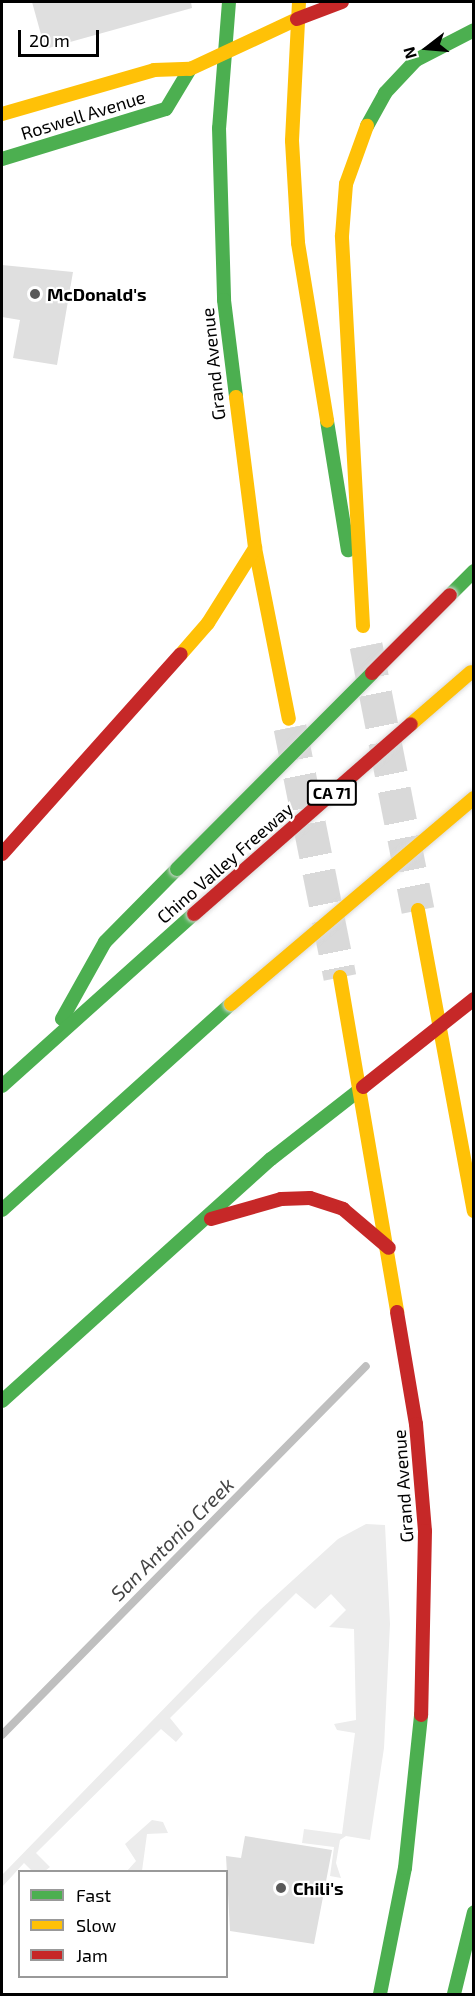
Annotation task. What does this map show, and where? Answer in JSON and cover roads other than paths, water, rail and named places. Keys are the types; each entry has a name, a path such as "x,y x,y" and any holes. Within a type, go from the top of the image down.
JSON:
{"main road":[{"name":"Grand Avenue","path":"229,2 223,54 218,173 222,277 255,548 289,719"},
{"path":"299,2 292,141 298,243 320,394 366,645"},
{"name":"Roswell Avenue","path":"2,114 154,70 190,69 297,19 342,2"},
{"path":"363,626 342,236 346,184 362,135 385,93 416,60 474,30"},
{"name":"Roswell Avenue","path":"2,159 166,109 190,69"},
{"path":"2,854 208,623 255,548"},
{"path":"50,1041 105,942 474,571"},
{"name":"Chino Valley Freeway","path":"2,1086 50,1041 472,671"},
{"path":"2,1210 231,1004 474,798"},
{"path":"418,910 474,1211"},
{"name":"Grand Avenue","path":"340,977 389,1248 416,1424 426,1572 420,1752 405,1868 380,1995"},
{"path":"2,1401 201,1222 361,1087 474,999"},
{"path":"201,1222 281,1199 310,1198 343,1209 389,1248"},
{"path":"454,1995 474,1912"}],"waterway":[{"name":"San Antonio Creek","path":"2,1735 366,1366"}],"tunnel":[{"path":"366,645 418,910"},
{"path":"290,727 340,977"}],"place":[{"name":"McDonald's","path":"35,294"},
{"name":"Chili's","path":"281,1888"}]}
